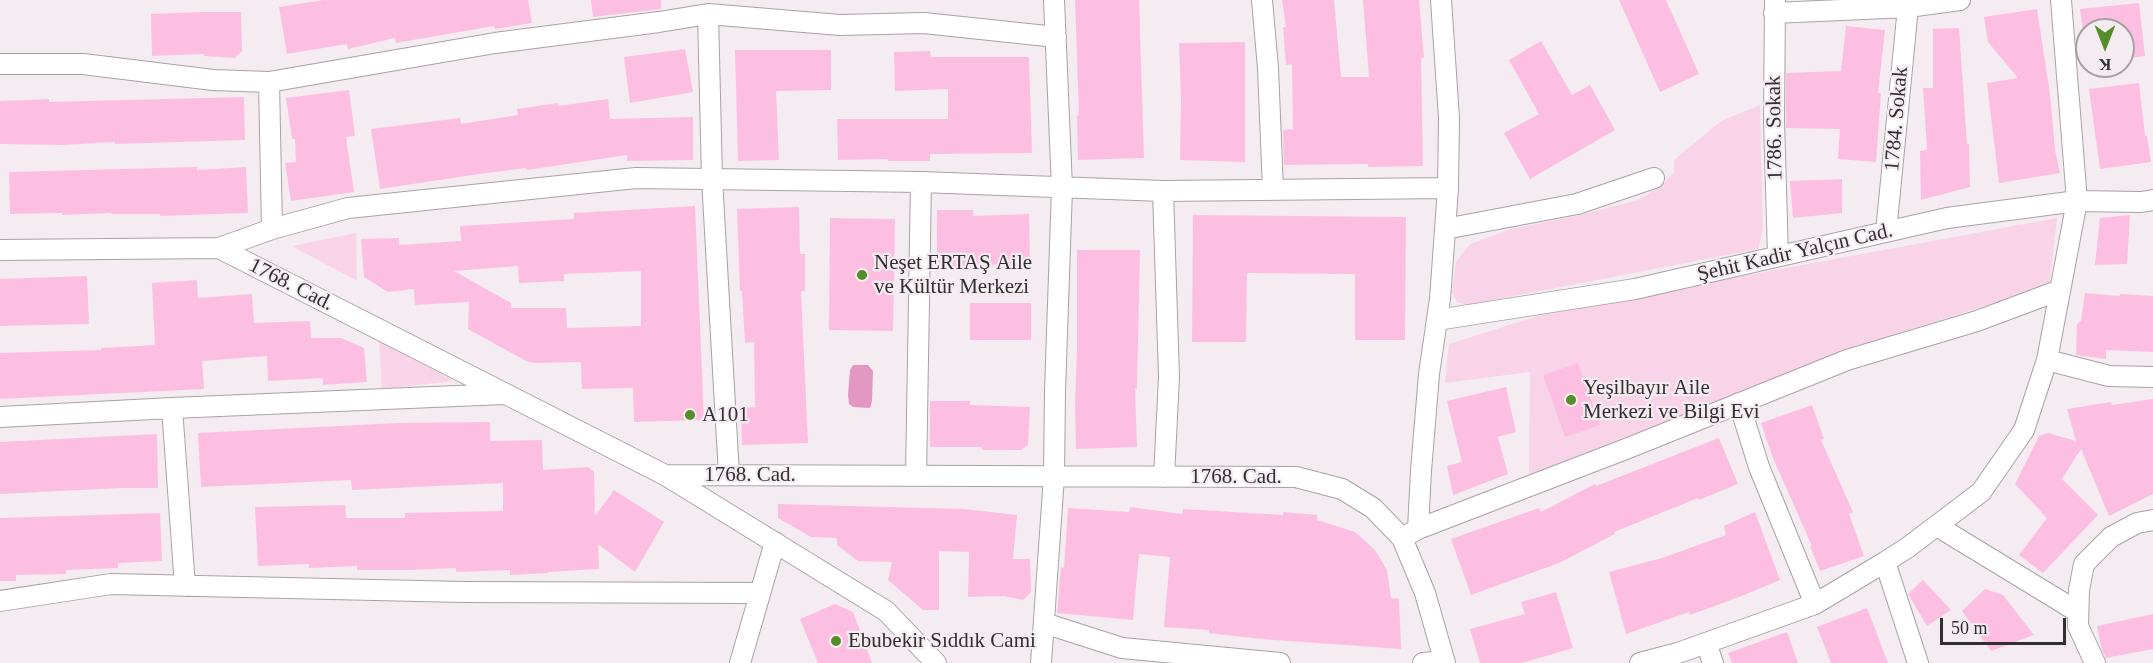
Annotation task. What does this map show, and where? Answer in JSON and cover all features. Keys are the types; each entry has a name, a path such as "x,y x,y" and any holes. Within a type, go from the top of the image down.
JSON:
{"street":[{"path":"1041,663 1054,476 1062,188 1054,0"},
{"path":"1262,0 1268,68 1273,190"},
{"path":"1410,534 1421,471 1448,188 1449,118 1441,0"},
{"path":"1774,6 1908,7 1960,0"},
{"path":"1640,663 1706,643 1815,604 1885,562 1981,492 2024,430 2047,360 2077,201 2061,0"},
{"name":"1786. Sokak","path":"1774,6 1774,121 1778,256"},
{"name":"1784. Sokak","path":"1886,232 1908,7"},
{"path":"0,64 83,64 213,80 269,82 495,42 708,14 840,25 924,23 1056,37"},
{"path":"708,14 712,179 729,475"},
{"path":"269,82 272,229"},
{"path":"219,248 272,229 348,208 636,178 921,182 1163,191 1448,188"},
{"path":"1445,229 1577,204 1654,178"},
{"path":"916,476 921,182"},
{"path":"1163,191 1169,377 1164,477"},
{"name":"Şehit Kadir Yalçın Cad.","path":"1437,320 1635,289 1947,218 2077,201 2141,202 2153,200"},
{"name":"1768. Cad.","path":"0,250 219,248 665,475 1296,477 1342,489 1410,534 1445,662"},
{"path":"1410,534 1847,360 1977,321 2060,290"},
{"path":"2047,360 2109,376 2146,378 2153,376"},
{"path":"0,417 506,394"},
{"path":"1739,403 1759,467 1815,604"},
{"path":"172,408 185,586"},
{"path":"665,475 886,611 926,658"},
{"path":"2095,663 2078,626 2079,590 2084,564 2111,537 2138,523 2153,520"},
{"path":"1937,526 2078,612"},
{"path":"740,663 775,542"},
{"path":"1885,562 1918,663"},
{"path":"0,601 111,584 475,592 760,593"},
{"path":"1044,623 1122,648 1280,663"},
{"path":"1706,643 1713,663"},
{"path":"1423,663 1445,662"}],"shaded area":[{"path":"1760,105 1763,229 1758,249 1467,305 1457,302 1452,292 1456,262 1470,244 1511,229 1581,215 1638,200 1662,186 1674,172 1674,160 1721,121"},
{"path":"2057,218 2049,286 1869,342 1529,475 1530,372 1445,383 1449,344 1554,311"},
{"path":"356,233 357,281 292,246"},
{"path":"379,341 454,381 382,389"},
{"path":"853,365 868,365 873,371 870,408 853,407 849,404 850,370"}],"building":[{"path":"324,0 528,0 532,23 495,29 494,26 396,43 395,38 348,49 347,44 287,54 279,7"},
{"path":"591,0 661,0 661,9 593,17"},
{"path":"1075,0 1139,0 1144,158 1078,160 1077,116 1079,115"},
{"path":"1282,0 1334,0 1341,77 1369,77 1363,0 1419,0 1424,58 1421,58 1423,166 1284,165 1283,130 1293,129 1292,64 1286,65 1283,27 1286,27"},
{"path":"1619,0 1666,0 1699,74 1660,92"},
{"path":"2139,3 2145,56 2135,57 2135,18 2081,18 2080,9"},
{"path":"2037,9 2060,173 1999,183 1987,83 2018,78 1988,42 1984,17"},
{"path":"241,12 242,51 235,58 204,56 204,54 152,56 151,14"},
{"path":"1846,26 1885,30 1878,93 1881,93 1876,162 1838,159 1840,129 1786,128 1786,73 1841,71"},
{"path":"1959,28 1967,144 1969,144 1970,187 1921,200 1920,151 1927,150 1923,88 1933,88 1933,29"},
{"path":"1541,41 1572,95 1590,85 1615,130 1530,179 1504,133 1539,114 1509,60"},
{"path":"1245,42 1245,162 1180,160 1179,43"},
{"path":"685,49 693,92 630,103 624,57"},
{"path":"735,50 831,50 831,90 776,91 779,160 738,161"},
{"path":"930,51 931,57 1029,57 1032,153 930,154 930,161 838,160 837,119 948,119 948,89 895,91 894,52"},
{"path":"2139,83 2145,136 2147,136 2151,162 2100,169 2089,89"},
{"path":"349,90 355,136 346,137 354,192 291,201 285,163 296,162 295,139 292,139 286,98"},
{"path":"244,97 245,140 61,145 0,144 0,101 49,99 49,102"},
{"path":"608,99 610,119 693,117 693,160 627,161 627,155 380,189 371,129 460,118 461,124 518,115 517,109"},
{"path":"197,167 197,170 246,167 248,213 160,216 160,214 111,213 10,214 9,172"},
{"path":"1842,179 1842,213 1793,218 1790,181"},
{"path":"695,206 704,420 634,422 633,388 582,389 581,362 536,363 526,361 468,329 469,302 415,305 414,289 388,292 364,277 361,239 399,238 399,245 461,241 460,226 574,219 574,213","holes":["518,266 519,283 564,281 564,274 641,271 641,326 567,328 566,308 511,308 511,303 454,271"]},
{"path":"799,207 800,254 805,254 805,291 801,291 808,443 742,445 741,408 755,407 754,342 745,343 742,291 740,291 737,209"},
{"path":"937,210 973,210 973,216 1029,214 1030,264 974,265 974,270 937,270"},
{"path":"1193,215 1406,217 1405,340 1355,340 1355,274 1247,273 1246,342 1192,342"},
{"path":"2130,215 2127,264 2095,265 2100,218"},
{"name":"Neşet ERTAŞ Aile ve Kültür Merkezi","path":"830,218 895,219 893,331 829,330"},
{"path":"1077,250 1140,250 1137,389 1135,388 1137,447 1076,449"},
{"path":"87,276 89,324 0,326 0,279"},
{"path":"197,280 198,298 252,294 254,323 310,321 311,338 341,338 364,348 367,382 323,385 323,378 268,381 267,356 202,361 204,389 0,399 0,353 101,350 101,348 155,345 152,283"},
{"path":"2085,293 2153,296 2153,352 2106,350 2106,359 2076,355 2077,324 2081,321"},
{"path":"970,303 1031,303 1031,340 970,340"},
{"name":"Yeşilbayır Aile Merkezi ve Bilgi Evi","path":"1578,363 1600,425 1565,437 1543,375"},
{"path":"1506,387 1516,432 1498,437 1508,474 1453,495 1447,466 1462,462 1447,401"},
{"path":"2153,399 2153,494 2109,516 2081,449 2062,479 2098,515 2043,573 2019,555 2047,518 2015,484 2039,436 2048,433 2076,441 2067,409 2111,402 2112,405"},
{"path":"930,401 970,401 970,405 1030,407 1028,445 1021,450 930,447"},
{"path":"1812,405 1824,439 1821,440 1853,512 1849,514 1864,556 1820,571 1810,546 1812,546 1773,458 1761,423"},
{"path":"490,422 490,441 542,440 543,470 588,467 594,472 595,516 614,490 664,522 635,572 598,544 599,569 548,573 510,575 510,570 456,572 456,568 357,570 357,566 309,568 309,564 258,566 255,507 345,505 346,518 405,518 405,513 503,511 503,483 352,490 351,480 201,487 198,433 398,423"},
{"path":"157,434 158,488 0,494 0,442"},
{"path":"1719,438 1738,484 1614,532 1615,534 1559,563 1471,595 1451,539 1539,508 1541,512 1595,484 1596,486"},
{"path":"778,504 964,509 1017,515 1013,559 1030,559 1031,592 1023,600 1004,596 968,597 969,552 939,551 939,610 923,610 888,580 892,562 858,561 837,545 837,538 811,537 778,518"},
{"path":"1130,507 1182,514 1183,509 1317,515 1317,520 1355,532 1375,550 1387,570 1391,598 1399,599 1401,649 1261,639 1209,633 1209,630 1164,627 1170,557 1139,554 1133,620 1057,613 1061,567 1064,568 1068,508 1129,512"},
{"path":"1755,512 1780,580 1690,615 1689,612 1626,634 1609,572 1662,558 1726,535 1724,526"},
{"path":"160,513 162,561 118,563 118,568 66,570 66,574 16,575 16,581 0,581 0,518"},
{"path":"1923,580 1951,610 1927,626 1908,594"},
{"path":"1985,589 2003,595 2034,635 1991,651 1962,611"},
{"path":"1556,592 1573,648 1522,663 1480,663 1470,629 1525,614 1521,602"},
{"name":"Ebubekir Sıddık Cami","path":"835,604 853,612 872,663 818,663 800,619"},
{"path":"1867,608 1888,663 1831,663 1817,627"},
{"path":"2153,614 2153,649 2106,658 2097,626"},
{"path":"1787,632 1798,663 1732,663 1728,653"}],"place":[{"name":"Neşet ERTAŞ Aile ve Kültür Merkezi","path":"862,275"},
{"name":"Yeşilbayır Aile Merkezi ve Bilgi Evi","path":"1571,400"},
{"name":"A101","path":"690,415"},
{"name":"Ebubekir Sıddık Cami","path":"836,641"}]}
